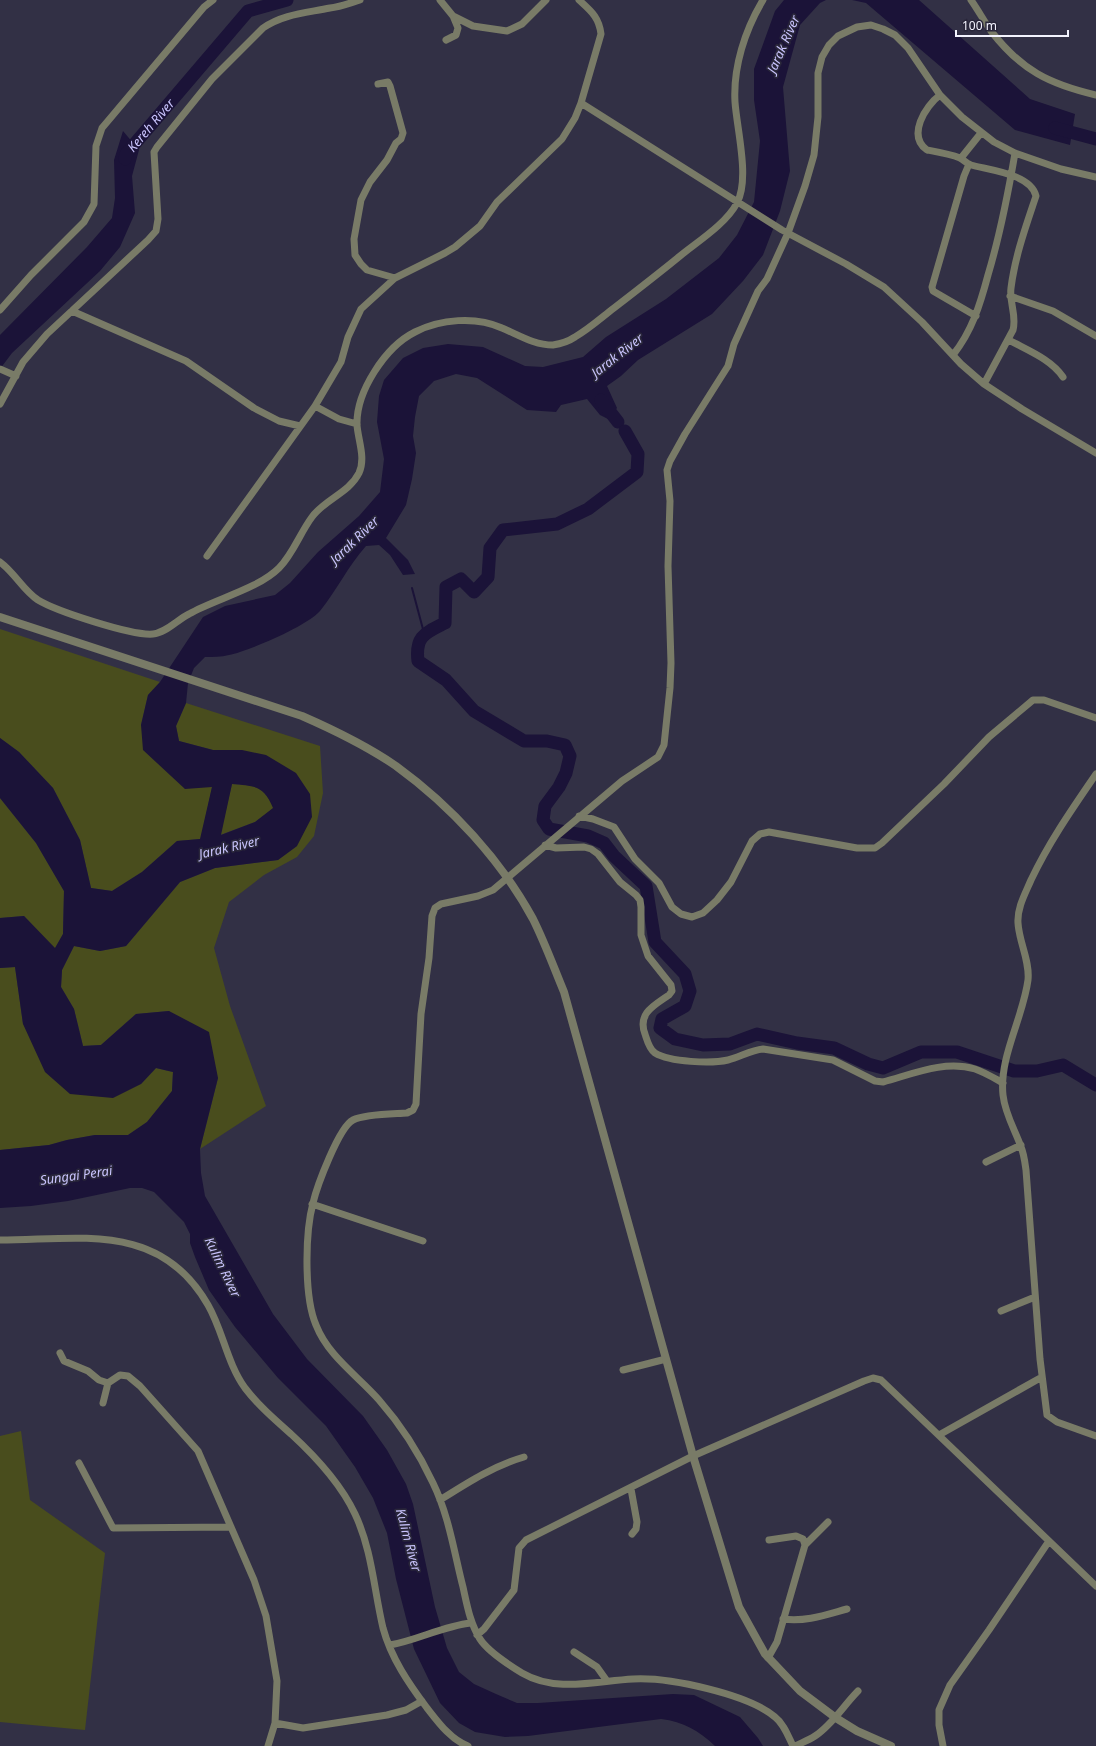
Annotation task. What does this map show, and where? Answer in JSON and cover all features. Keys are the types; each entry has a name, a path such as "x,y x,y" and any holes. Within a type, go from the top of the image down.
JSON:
{"street":[{"path":"0,310 31,275 84,222 94,204 96,146 102,128 204,7 213,0"},
{"path":"0,404 13,375 23,362 72,311 156,231 158,219 154,152 212,79 263,28 272,22 281,18 340,6 360,0"},
{"path":"440,0 452,16 458,28 456,35 446,40"},
{"path":"452,16 474,26 507,31 522,24 546,0"},
{"path":"207,556 315,406 342,362 348,337 356,316 361,309 395,278 455,247 480,226 497,202 562,139 575,118 581,103 601,34 600,23 579,0"},
{"path":"0,562 13,573 28,592 48,604 113,626 151,634 162,632 189,614 268,577 282,566 312,516 322,506 353,483 361,469 362,456 357,424 362,401 368,383 376,368 397,345 413,333 432,326 450,322 466,321 490,323 540,344 556,345 573,339 649,281 715,227 737,203 741,188 742,161 735,100 736,69 745,36 763,0"},
{"path":"971,0 991,30 1010,53 1035,73 1050,81 1071,89 1096,95"},
{"path":"858,1691 836,1718 815,1736 794,1746 783,1726 775,1716 757,1705 732,1696 677,1683 637,1679 576,1685 552,1683 523,1674 481,1641 471,1623 448,1519 412,1443 379,1400 327,1347 315,1324 309,1297 306,1252 312,1204 328,1160 345,1127 352,1120 407,1113 413,1110 416,1104 421,1014 429,958 432,916 436,908 449,902 478,896 492,890 507,879 578,816 622,781 658,757 664,745 670,688 668,566 670,501 667,470 670,461 685,434 728,366 734,344 758,291 767,279 805,186 814,154 818,117 818,73 822,57 829,45 838,36 857,27 870,25 883,28 895,36 908,48 940,95 981,133 1015,153 1061,169 1096,177"},
{"path":"378,84 388,82 403,133 401,139 396,143 388,160 370,182 361,200 354,239 356,255 367,270 395,278"},
{"path":"940,95 934,99 922,119 918,129 918,142 927,150 961,158 969,164 1012,175 1031,187 1035,191 1036,196 1021,241 1010,296 1015,322 1009,340 984,384"},
{"path":"581,103 737,203 785,232 846,264 884,287 922,322 961,364 984,384 1022,409 1096,453"},
{"path":"961,158 981,133"},
{"path":"953,355 968,333 976,316 995,253 1012,175 1015,153"},
{"path":"969,164 964,176 932,287 933,291 976,316"},
{"path":"1010,296 1053,311 1096,336"},
{"path":"72,311 186,361 254,408 279,421 300,426"},
{"path":"1009,340 1050,363 1059,370 1063,377"},
{"path":"0,369 13,375"},
{"path":"315,406 339,419 357,424"},
{"path":"0,616 302,716 344,735 396,766 434,797 473,835 507,879 533,920 546,945 564,992 693,1456 739,1607 768,1658 800,1691 836,1718 857,1731 891,1746"},
{"path":"578,816 593,819 614,827 636,858 659,883 672,906 681,914 692,917 703,913 717,900 731,882 752,841 760,834 769,832 857,848 875,848 944,784 989,737 1033,700 1044,700 1096,718"},
{"path":"1096,774 1057,831 1020,904 1018,924 1027,962 1028,979 1003,1080 1003,1096 1008,1117 1021,1145 1026,1170 1035,1297 1046,1415 1057,1422 1096,1436"},
{"path":"548,842 556,848 584,847 591,849 598,854 620,882 640,900 641,935 648,956 671,985 672,991 669,995 647,1010 644,1016 644,1032 651,1049 655,1053 681,1061 710,1062 727,1060 755,1050 763,1049 833,1060 875,1081 883,1082 931,1068 957,1066 975,1069 1003,1080"},
{"path":"986,1162 1021,1145"},
{"path":"312,1204 423,1241"},
{"path":"0,1240 104,1238 129,1242 170,1261 192,1282 208,1305 234,1370 246,1388 266,1412 320,1463 335,1482 355,1513 367,1547 384,1630 402,1673 442,1728 468,1746"},
{"path":"1001,1311 1035,1297"},
{"path":"60,1353 64,1362 88,1371 99,1380 108,1383"},
{"path":"623,1370 666,1359"},
{"path":"104,1403 108,1383 120,1375 128,1376 140,1386 198,1451 254,1580 266,1616 277,1681 275,1723 268,1746"},
{"path":"940,1435 1042,1377"},
{"path":"478,1635 514,1590 520,1548 526,1540 693,1456 873,1378 881,1380 940,1435 1096,1586"},
{"path":"440,1500 473,1479 505,1463 524,1457"},
{"path":"79,1463 113,1528 231,1527"},
{"path":"630,1489 637,1522 636,1529 632,1534"},
{"path":"768,1658 777,1642 782,1619 805,1545 828,1522"},
{"path":"770,1540 796,1536 803,1539 805,1545"},
{"path":"943,1746 939,1725 940,1710 950,1685 989,1630 1048,1541"},
{"path":"782,1619 798,1621 817,1618 847,1609"},
{"path":"390,1645 402,1643 460,1624 471,1623"},
{"path":"574,1652 597,1667 607,1681"},
{"path":"275,1723 303,1728 387,1715 406,1710 422,1701"}],"green space":[{"path":"0,629 160,682 148,695 141,725 212,787 201,839 177,841 142,872 112,891 91,888 80,840 53,788 19,752 0,738"},
{"path":"186,703 320,746 323,793 314,836 297,857 264,875 229,902 214,948 230,1006 266,1106 200,1149 218,1078 169,1011 136,1014 101,1045 83,1046 74,1009 61,987 62,970 74,946 100,951 126,946 180,882 215,868 278,860 297,846 242,750 213,750 179,741 176,726"},
{"path":"232,784 253,786 262,790 274,808 255,822 220,835"},
{"path":"0,798 36,843 64,891 63,934 55,949 24,916 0,918"},
{"path":"15,967 23,1024 141,1084 156,1068 173,1072 172,1091 147,1122 128,1135 95,1135 49,1145 0,1150 0,968"},
{"path":"21,1431 30,1500 105,1553 85,1730 0,1722 0,1436"}],"water":[{"path":"784,0 826,0 820,3 800,25 783,87 790,171 780,211 763,255 743,281 712,314 638,360 621,376 607,386 617,408 608,419 600,415 587,399 561,405 556,412 527,410 477,378 456,374 434,381 419,396 413,436 416,453 406,505 386,538 408,560 415,574 403,575 390,555 379,545 366,546 320,611 303,624 250,649 226,656 205,657 194,668 188,683 186,703 176,726 179,741 213,750 242,750 266,755 296,773 310,794 312,817 297,846 278,860 215,868 180,882 126,946 100,951 74,946 62,970 61,987 74,1009 83,1046 101,1045 136,1014 169,1011 209,1032 218,1078 200,1149 201,1173 205,1196 273,1314 307,1359 363,1416 387,1450 406,1484 413,1504 435,1607 447,1648 459,1672 474,1684 517,1703 538,1703 673,1694 694,1695 740,1717 763,1746 715,1746 697,1731 677,1722 661,1719 528,1736 505,1737 475,1732 459,1723 440,1703 414,1649 396,1579 387,1533 373,1498 355,1467 326,1426 278,1378 235,1327 209,1290 195,1257 190,1243 190,1234 184,1222 154,1192 142,1188 130,1188 68,1201 0,1208 0,1150 49,1145 95,1135 128,1135 147,1122 172,1091 173,1072 156,1068 141,1084 113,1098 70,1094 45,1072 23,1024 15,967 0,968 0,918 24,916 55,948 63,934 64,891 36,843 0,798 0,738 19,752 53,788 80,840 91,888 112,891 142,872 177,841 200,839 212,787 185,789 143,750 141,725 148,695 160,682 203,617 225,606 275,595 290,583 318,552 359,516 380,492 384,459 377,422 379,396 384,380 403,358 423,348 448,344 483,347 525,366 543,367 583,357 606,337 666,299 719,258 737,235 754,202 760,141 754,100 754,69 775,11","holes":["232,784 257,788 266,795 273,808 255,822 221,835"]},
{"path":"852,0 919,0 1030,99 1075,114 1070,145 1015,130 866,3"},
{"path":"123,131 139,150 132,176 135,213 120,247 100,271 12,353 0,369 0,335 87,247 112,218 115,198 114,160"}],"waterway":[{"name":"Kereh River","path":"125,159 126,154 248,11 287,0"},
{"name":"Jarak River","path":"1055,128 1096,139"},
{"path":"601,400 618,422"},
{"path":"625,431 638,454 637,472 588,509 557,524 503,530 490,548 488,577 474,592 461,579 446,587 445,623 423,636 418,646 417,653 418,661 446,680 474,711 524,741 547,741 565,745 570,756 566,773 559,787 545,806 543,820 549,829 588,836 604,843 614,856 646,886 655,942 685,974 690,991 685,1006 662,1019 660,1028 675,1039 703,1045 730,1044 757,1034 797,1043 834,1048 868,1064 883,1068 921,1052 957,1052 1014,1071 1037,1071 1063,1065 1096,1085"},
{"path":"412,588 424,633"}],"water label":[{"name":"Sungai Perai","path":"76,1175"},
{"name":"Kulim River","path":"223,1267"},
{"name":"Kulim River","path":"409,1540"}]}
